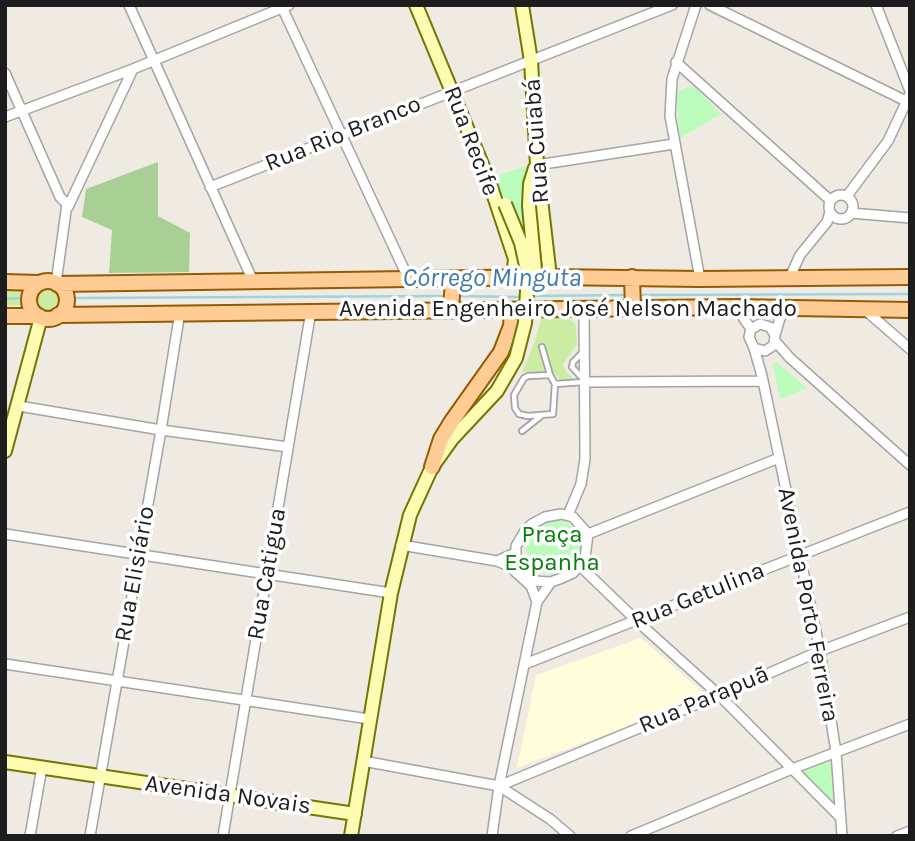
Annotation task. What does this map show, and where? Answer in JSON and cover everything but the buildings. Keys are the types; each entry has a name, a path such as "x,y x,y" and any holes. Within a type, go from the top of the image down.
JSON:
{"main road":[{"name":"Rua Recife","path":"416,5 489,181 514,259 513,278"},
{"name":"Rua Cuiabá","path":"522,5 531,61 537,164 550,277"},
{"path":"432,467 452,439 497,391 532,324 536,284 529,206 530,184 537,164"},
{"path":"489,181 505,204 521,243 528,275 525,323 516,358"},
{"name":"Avenida Engenheiro José Nelson Machado","path":"5,316 45,318 180,312 311,311 452,295 513,278 550,277 632,294 736,307 910,310"},
{"name":"Avenida Engenheiro José Nelson Machado","path":"5,282 409,280 452,295 513,310 584,308 700,279 910,277"},
{"path":"6,449 45,318 65,308 67,298 63,289 51,281 33,289 29,298 31,307 45,318"},
{"path":"351,836 391,593 410,515 432,467 441,439 502,352 511,326 513,310"},
{"name":"Avenida Novais","path":"5,762 355,814"}],"street":[{"path":"129,5 253,281"},
{"name":"Rua Rio Branco","path":"210,187 672,5"},
{"path":"696,5 676,62 670,96 670,116 700,279"},
{"path":"710,5 909,95"},
{"path":"847,196 888,141 909,95 876,5"},
{"path":"5,117 133,69 284,6 340,136 409,280"},
{"path":"676,62 831,201 834,215"},
{"path":"51,281 67,199 133,69"},
{"path":"5,73 67,199"},
{"path":"537,164 674,144"},
{"path":"831,201 838,195 847,196 852,203 852,212 846,218 834,215"},
{"path":"852,212 910,218"},
{"path":"790,277 800,255 834,215"},
{"path":"736,307 751,329"},
{"name":"Avenida Porto Ferreira","path":"763,379 780,318 788,307"},
{"path":"568,515 584,470 584,308"},
{"path":"864,309 910,349"},
{"path":"891,333 890,323 894,310"},
{"name":"Rua Catigua","path":"223,836 311,311"},
{"name":"Rua Elisiário","path":"90,836 180,312"},
{"path":"772,344 754,348 749,337 751,329 760,324 770,327 772,344 910,465"},
{"name":"Avenida Porto Ferreira","path":"754,348 763,379 820,651 836,752 842,836"},
{"path":"585,382 763,379"},
{"path":"19,406 161,430 288,447"},
{"path":"588,534 779,458"},
{"name":"Rua Getulina","path":"525,664 910,512"},
{"path":"568,515 579,522 588,534 587,551 580,566 573,573 551,582 534,581 519,569 515,553 520,538 532,524 545,517 568,515"},
{"path":"5,534 391,593"},
{"path":"401,545 497,561 509,566 531,586 537,602"},
{"path":"497,561 515,553"},
{"path":"580,566 719,695 840,817"},
{"path":"492,836 499,786 537,602 551,582"},
{"name":"Rua Parapuã","path":"499,786 820,651 910,617"},
{"path":"5,664 369,719"},
{"path":"631,836 792,769 910,724"},
{"path":"363,761 499,786 550,819 570,836"},
{"path":"30,836 41,767"},
{"path":"897,836 910,831"}],"lane":[{"path":"542,346 555,384 553,414 519,414 513,395 524,378 550,375"},
{"path":"555,384 585,382"},
{"path":"522,431 542,415"}],"shaded area":[{"path":"641,638 705,694 701,698 517,768 536,675"}],"green space":[{"path":"689,87 698,90 721,114 680,138 676,99 677,94"},
{"path":"158,162 158,216 190,233 189,272 109,273 112,230 82,217 86,189"},
{"path":"529,165 525,192 526,219 520,221 491,178"},
{"path":"5,287 24,287 24,305 5,306"},
{"path":"49,287 58,291 62,300 58,309 49,313 40,309 36,300 40,291"},
{"path":"541,318 569,318 576,325 577,344 563,364 566,372 575,380 561,380 551,367 538,373 522,372"},
{"path":"776,362 807,388 780,399 773,364"},
{"name":"Praça Espanha","path":"554,519 565,521 574,527 580,536 580,558 574,567 565,573 554,575 543,573 534,567 528,558 526,547 528,536 534,527 543,521"},
{"path":"830,758 834,808 799,770"}],"waterway":[{"name":"Córrego Minguta","path":"637,295 910,294"},
{"name":"Córrego Minguta","path":"532,296 626,295"},
{"name":"Córrego Minguta","path":"74,298 448,296"},
{"name":"Córrego Minguta","path":"458,296 521,297"},
{"name":"Córrego Minguta","path":"5,299 22,298"}]}
